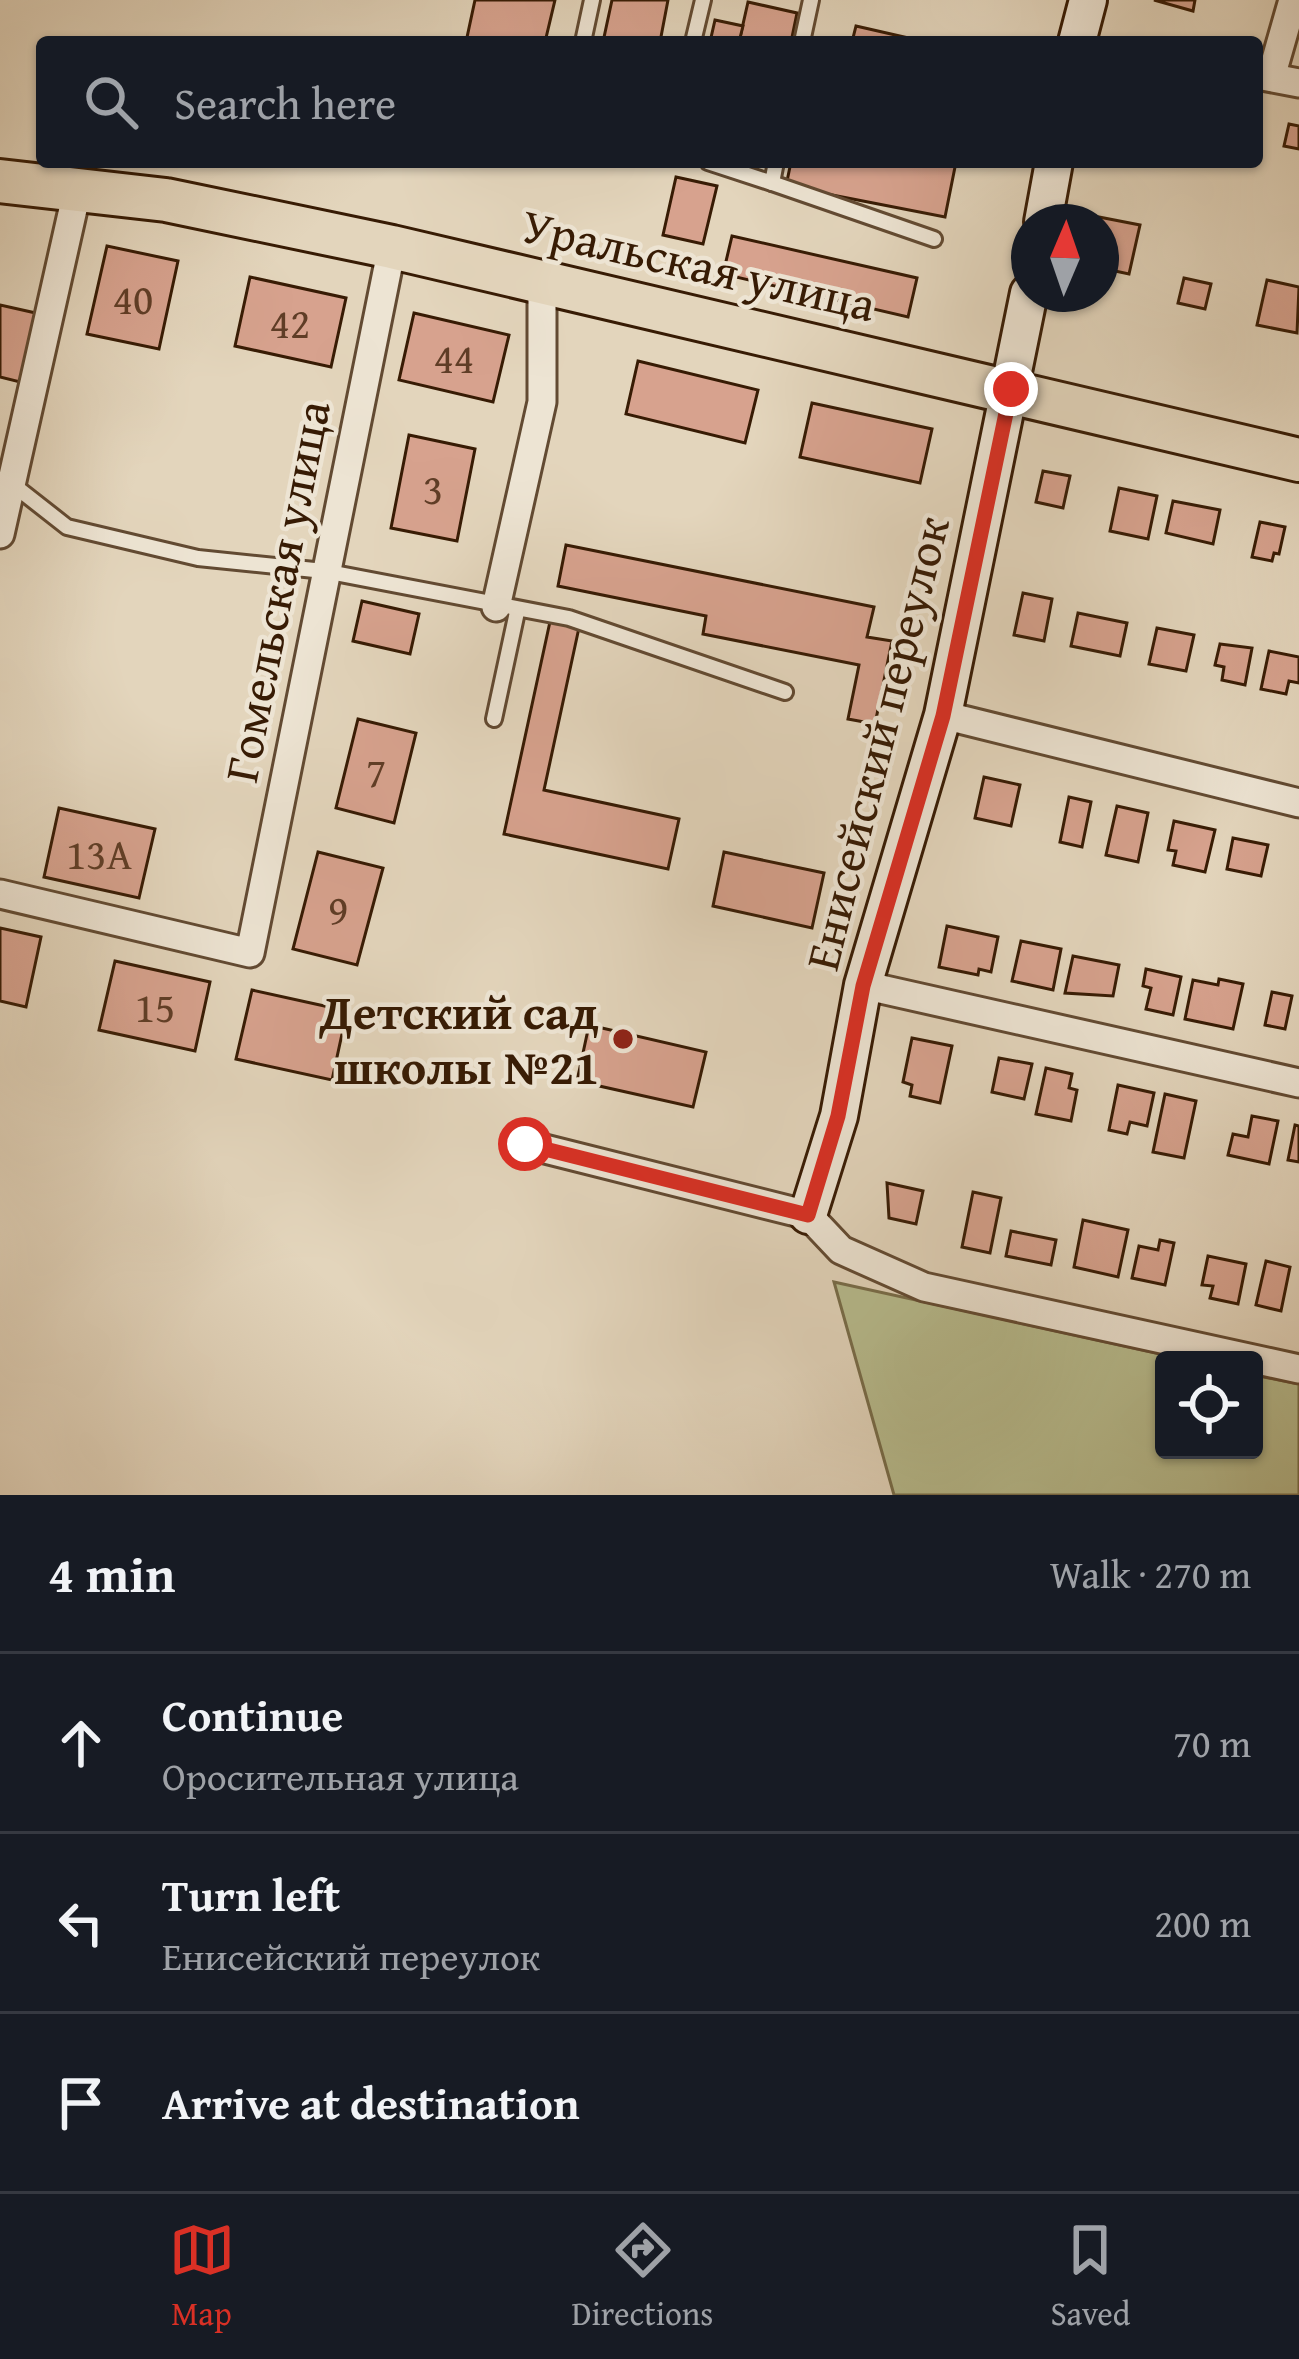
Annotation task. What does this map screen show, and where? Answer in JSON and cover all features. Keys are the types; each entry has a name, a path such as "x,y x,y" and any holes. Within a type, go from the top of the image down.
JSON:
{"main road":[{"name":"Уральская улица","path":"0,181 78,187 392,247 1299,460"}],"street":[{"path":"1079,36 1088,0"},
{"path":"1293,0 1264,76 1299,83"},
{"path":"1046,204 1053,168"},
{"path":"0,534 78,187"},
{"name":"Гомельская улица","path":"0,894 250,953 392,247"},
{"path":"507,609 542,402 542,280"},
{"name":"Енисейский переулок","path":"808,1215 838,1116 863,986 943,716 1025,312"},
{"path":"943,716 1299,803"},
{"path":"863,986 1299,1084"},
{"path":"525,1144 808,1215 841,1250 924,1287 1299,1369"}],"lane":[{"path":"584,36 592,0"},
{"path":"695,36 703,0"},
{"path":"803,36 812,0"},
{"path":"727,168 934,239"},
{"path":"772,183 775,168"},
{"path":"11,483 67,526 198,557 324,572 569,618 785,692"},
{"path":"494,718 507,609"}],"green space":[{"path":"834,1282 1155,1353 1155,1459 1263,1459 1263,1377 1299,1384 1299,1495 894,1495"}],"building":[{"path":"475,0 555,0 546,36 467,36"},
{"path":"612,0 668,0 661,36 604,36"},
{"path":"1154,0 1195,0 1193,11"},
{"path":"748,2 797,13 792,36 740,36"},
{"path":"715,20 743,26 740,36 711,36"},
{"path":"856,26 900,36 854,36"},
{"path":"1289,124 1299,126 1299,149 1284,146"},
{"path":"790,168 955,168 945,217 786,186"},
{"path":"676,177 717,186 703,244 663,235"},
{"path":"1119,221 1140,225 1129,274 1119,272"},
{"path":"732,236 917,278 908,317 723,274"},
{"path":"107,246 178,261 159,349 87,334"},
{"path":"250,277 346,298 331,367 235,346"},
{"path":"1184,278 1211,284 1205,309 1178,303"},
{"path":"1267,280 1299,287 1297,333 1257,325"},
{"path":"0,305 40,314 24,383 0,377"},
{"path":"414,313 509,335 493,402 399,380"},
{"path":"638,361 758,390 745,443 626,414"},
{"path":"812,403 932,429 920,483 800,457"},
{"path":"409,435 475,449 457,541 391,528"},
{"path":"1043,471 1070,476 1063,508 1036,502"},
{"path":"1119,488 1157,496 1148,539 1110,531"},
{"path":"1173,501 1220,510 1213,544 1166,533"},
{"path":"1260,522 1285,527 1279,554 1274,553 1272,561 1252,557"},
{"path":"566,545 874,607 867,637 892,641 875,724 848,719 859,665 703,634 706,616 558,586"},
{"path":"1023,593 1052,599 1044,641 1014,635"},
{"path":"362,601 419,614 410,654 353,641"},
{"path":"1078,613 1127,623 1120,656 1071,646"},
{"path":"551,617 580,623 544,790 679,819 668,869 504,834"},
{"path":"1157,628 1194,635 1186,671 1149,664"},
{"path":"1220,644 1252,648 1245,685 1222,680 1224,667 1215,665"},
{"path":"1269,651 1299,657 1299,683 1289,681 1286,694 1261,689"},
{"path":"358,719 416,733 394,823 336,808"},
{"path":"984,777 1020,785 1011,826 975,818"},
{"path":"1069,797 1091,802 1082,847 1060,842"},
{"path":"1117,806 1148,813 1138,862 1106,855"},
{"path":"59,808 155,829 139,898 44,877"},
{"path":"1174,821 1215,830 1205,872 1173,865 1176,851 1168,850"},
{"path":"1233,838 1268,845 1261,876 1227,869"},
{"path":"318,852 383,868 357,965 293,949"},
{"path":"724,852 824,873 812,928 713,906"},
{"path":"947,926 998,937 991,972 979,969 978,975 939,967"},
{"path":"0,928 41,937 26,1007 0,1001"},
{"path":"1021,941 1061,949 1053,990 1012,981"},
{"path":"1073,956 1119,965 1113,996 1065,993"},
{"path":"115,961 210,982 195,1051 99,1030"},
{"path":"1146,969 1181,977 1173,1015 1146,1009 1151,988 1143,986"},
{"path":"1219,979 1243,984 1233,1029 1185,1019 1193,980 1218,985"},
{"path":"252,990 347,1011 332,1080 236,1059"},
{"path":"1272,992 1292,996 1285,1029 1265,1025"},
{"path":"589,1025 706,1052 693,1107 577,1081"},
{"path":"912,1038 952,1046 940,1103 910,1096 912,1085 903,1082"},
{"path":"999,1058 1032,1064 1024,1099 992,1092"},
{"path":"1046,1068 1072,1074 1069,1088 1077,1090 1071,1121 1036,1114"},
{"path":"1118,1085 1154,1093 1147,1126 1130,1122 1127,1134 1109,1130"},
{"path":"1165,1094 1196,1101 1184,1158 1153,1152"},
{"path":"1252,1116 1278,1121 1269,1164 1228,1155 1233,1134 1248,1137"},
{"path":"1295,1125 1299,1126 1299,1162 1288,1160"},
{"path":"887,1183 923,1191 916,1224 889,1218"},
{"path":"973,1192 1001,1198 990,1253 962,1247"},
{"path":"1083,1220 1128,1230 1118,1277 1074,1267"},
{"path":"1011,1231 1056,1240 1051,1265 1006,1256"},
{"path":"1160,1240 1174,1243 1165,1285 1132,1278 1139,1246 1158,1250"},
{"path":"1208,1256 1246,1264 1238,1304 1210,1298 1213,1286 1202,1285"},
{"path":"1266,1261 1290,1267 1281,1311 1256,1305"}],"place":[{"name":"Детский сад школы №21","path":"623,1039"}],"route":[{"path":"525,1144 808,1215 838,1116 863,986 943,716 1011,389"}]}
